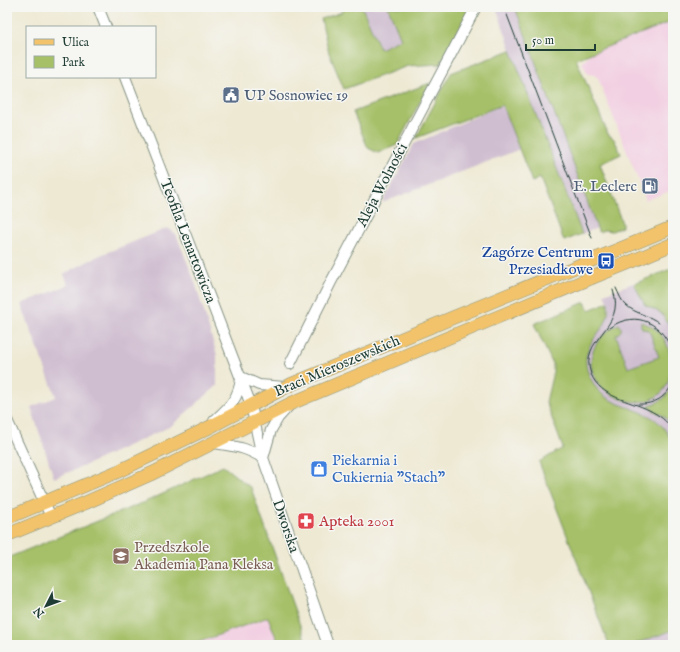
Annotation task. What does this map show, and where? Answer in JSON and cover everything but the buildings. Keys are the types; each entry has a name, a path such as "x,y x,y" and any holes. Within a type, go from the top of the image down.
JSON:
{"main road":[{"name":"Braci Mieroszewskich","path":"7,518 94,482 206,429 285,387 673,227"},
{"path":"643,239 648,254"},
{"name":"Braci Mieroszewskich","path":"7,535 127,485 292,403 673,244"}],"street":[{"path":"98,7 106,26"},
{"name":"Aleja Wolności","path":"290,364 331,282 476,7"},
{"name":"Teofila Lenartowicza","path":"125,78 251,405"},
{"path":"206,429 233,403 239,390 241,377 259,385 285,387"},
{"path":"214,443 238,446 263,458 271,430 278,418 292,403"},
{"name":"Dworska","path":"251,405 259,447 328,645"},
{"path":"7,420 51,517"}],"shaded area":[{"path":"362,7 388,7 401,39 380,49"},
{"path":"496,7 515,7 530,43 597,228 582,234 511,50"},
{"path":"673,21 673,190 646,200 598,78 594,75 588,74 582,63 591,53"},
{"path":"502,105 520,149 382,203 414,144"},
{"path":"168,228 176,234 194,279 217,355 217,386 171,426 84,466 54,478 31,407 56,397 21,304 68,285 64,274 98,256"},
{"path":"633,283 645,305 661,313 673,330 673,445 661,424 646,414 606,399 596,388 588,373 585,358 590,344 606,321 609,309 608,302 604,294"},
{"path":"269,617 279,645 191,645"},
{"path":"673,630 673,645 632,645"}],"green space":[{"path":"341,7 362,7 380,49 401,39 388,7 471,7 440,64 408,66 344,89 329,53 321,19 342,12"},
{"path":"515,7 673,7 673,21 576,59 608,134 614,139 621,154 600,164 622,223 622,227 612,231 604,230 599,232 597,228"},
{"path":"511,50 582,234 564,241 540,178 532,182 502,105 416,138 451,73"},
{"path":"430,83 397,145 378,153 368,148 353,112"},
{"path":"673,268 673,330 661,313 645,305 634,284"},
{"path":"585,302 589,310 608,302 608,313 603,327 590,345 586,356 587,368 594,385 603,395 611,400 652,417 664,428 673,445 673,630 632,645 609,645 539,462 563,448 546,402 553,372 553,365 534,324"},
{"path":"641,322 656,330 666,343 670,354 669,377 662,392 649,400 634,402 618,398 604,389 595,377 591,361 594,349 600,339 609,330 619,324 621,330 616,335 628,368 659,357 649,330 643,329"},
{"path":"673,387 673,427 665,417 648,407 663,399"},
{"path":"223,466 251,488 307,645 279,645 268,617 191,645 7,645 7,558 152,499"}],"tram line":[{"path":"504,7 592,238"},
{"path":"616,288 623,302 630,308 659,323"},
{"path":"613,290 616,303 614,315 591,351 589,362 591,374 601,388 608,393 653,412 665,421 673,430"},
{"path":"609,328 619,322 630,319 648,322 663,334 669,343 673,354"},
{"path":"638,404 650,403 660,399 671,387 673,381"}],"place":[{"name":"UP Sosnowiec 19","path":"231,95"},
{"name":"E. Leclerc","path":"650,186"},
{"name":"Zagórze Centrum Przesiadkowe","path":"606,261"},
{"name":"Piekarnia i Cukiernia \"Stach\"","path":"319,469"},
{"name":"Apteka 2001","path":"306,521"},
{"name":"Przedszkole Akademia Pana Kleksa","path":"121,556"}]}
